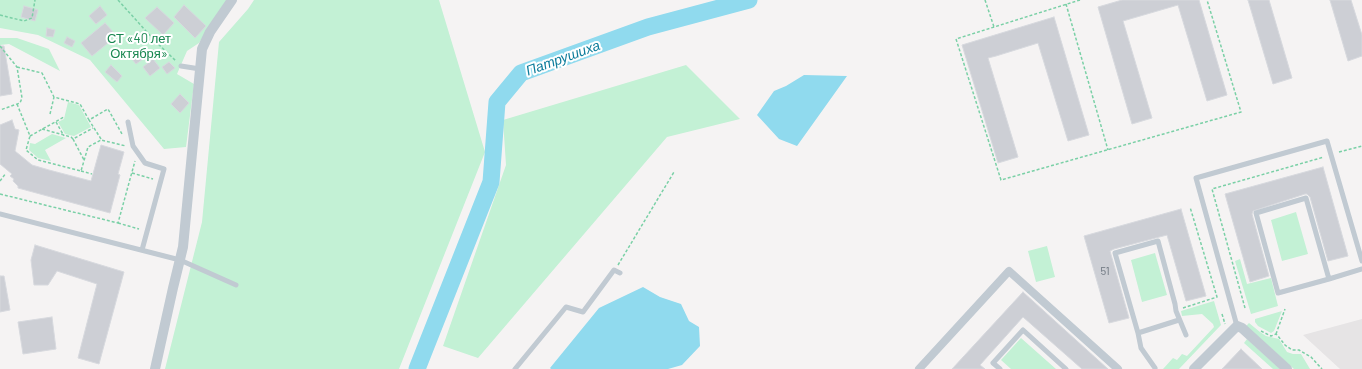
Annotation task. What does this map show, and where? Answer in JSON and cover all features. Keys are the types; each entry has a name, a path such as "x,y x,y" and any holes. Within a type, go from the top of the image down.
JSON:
{"street":[{"path":"155,369 184,240 202,48 210,32 232,0"},
{"path":"922,368 1009,271 1118,369"},
{"path":"1194,369 1236,326 1242,328 1287,369"}],"lane":[{"path":"181,66 200,69"},
{"path":"128,122 133,146 145,164 164,169 142,250"},
{"path":"1236,326 1196,178 1328,141 1362,261"},
{"path":"1329,279 1306,198 1256,213 1278,293 1329,279 1362,269"},
{"path":"0,214 180,260 236,284"},
{"path":"1155,368 1141,348 1115,253 1158,241 1178,320 1186,335"},
{"path":"515,369 566,307 583,312 614,270 620,273"},
{"path":"1138,333 1178,320"},
{"path":"1000,369 993,363 1023,330 1066,369"}],"path":[{"path":"0,15 24,21 32,18 35,0"},
{"path":"118,0 155,41 181,66"},
{"path":"985,0 994,27"},
{"path":"1080,0 956,39 1001,180 1241,112 1207,0"},
{"path":"1066,4 1108,150"},
{"path":"0,46 17,67 22,98 20,103 0,110"},
{"path":"17,67 42,73 54,97 50,114"},
{"path":"54,97 80,104 101,140"},
{"path":"17,104 30,136 26,150 38,160 92,174"},
{"path":"89,120 108,109 123,135"},
{"path":"30,136 64,117"},
{"path":"56,122 64,136"},
{"path":"73,139 93,127"},
{"path":"42,129 71,137 84,160"},
{"path":"81,171 88,147 101,140 130,147 126,141"},
{"path":"118,223 136,157"},
{"path":"614,270 674,172"},
{"path":"0,181 6,173"},
{"path":"132,173 160,181"},
{"path":"0,194 147,231"},
{"path":"1176,311 1217,297 1190,207"},
{"path":"1276,334 1285,309"},
{"path":"1259,330 1271,336 1276,334"},
{"path":"1276,334 1285,345 1292,350 1299,350 1311,357 1322,369"}],"shaded area":[{"path":"1362,319 1362,369 1340,369 1303,335"}],"green space":[{"name":"СТ «40 лет Октября»","path":"0,0 227,0 199,43 187,51 177,74 194,84 186,147 164,149 90,60 38,35 0,28"},
{"path":"254,0 439,0 485,152 399,369 165,369 202,222 219,42"},
{"path":"0,38 17,38 49,49 60,71 9,44 0,45"},
{"path":"686,65 740,119 667,137 478,358 443,346 506,165 503,120"},
{"path":"68,102 79,105 91,127 74,136 65,134 58,122 64,119"},
{"path":"52,134 66,138 45,150 51,161 38,158 29,150 30,143 35,144"},
{"path":"1296,212 1308,254 1282,261 1271,220"},
{"path":"1047,246 1055,277 1036,282 1028,251"},
{"path":"1155,253 1167,295 1142,302 1131,260"},
{"path":"1240,259 1247,284 1271,278 1278,306 1251,314 1235,261"},
{"path":"1214,301 1221,325 1179,369 1163,369 1173,358 1177,360 1182,354 1187,356 1214,327 1213,324 1202,314 1182,316 1181,311"},
{"path":"1282,311 1274,331 1271,333 1258,326 1255,322 1255,319"},
{"path":"1249,323 1266,336 1279,339 1287,352 1301,354 1310,369 1294,369 1246,326"},
{"path":"1021,338 1056,369 1011,369 1001,360"},
{"path":"1247,339 1280,369 1273,369 1244,343"}],"water":[{"path":"804,75 847,76 797,146 779,139 757,115 774,91 786,86"},
{"path":"643,287 660,297 681,304 689,321 699,327 700,346 682,365 668,369 550,368 599,308"}],"building":[{"path":"1122,0 1199,0 1227,95 1207,101 1178,5 1123,21 1152,118 1132,124 1098,7"},
{"path":"1248,0 1269,0 1292,78 1273,84"},
{"path":"1330,0 1351,0 1362,35 1362,56 1348,61"},
{"path":"184,5 206,26 195,38 174,17"},
{"path":"24,6 38,10 35,21 21,17"},
{"path":"100,6 107,15 96,24 89,16"},
{"path":"157,7 174,23 163,35 145,18"},
{"path":"1054,17 1089,135 1068,141 1038,43 988,58 1018,157 998,163 962,45"},
{"path":"105,23 114,33 106,41 108,43 92,56 81,43"},
{"path":"47,28 55,30 53,37 46,36"},
{"path":"67,37 75,41 72,47 64,43"},
{"path":"0,46 4,46 12,94 0,96"},
{"path":"134,49 143,59 136,64 128,54"},
{"path":"153,59 160,68 150,76 143,67"},
{"path":"169,62 175,68 167,74 162,67"},
{"path":"111,65 122,76 117,82 105,72"},
{"path":"180,94 189,103 180,113 171,104"},
{"path":"12,120 15,129 19,130 15,151 32,165 49,170 91,181 101,145 124,152 118,174 120,175 110,213 18,188 13,181 14,179 10,176 12,174 0,164 0,125"},
{"path":"1323,167 1348,256 1328,261 1310,197 1305,194 1253,211 1252,214 1269,276 1250,282 1225,194"},
{"path":"1181,209 1206,296 1186,301 1167,235 1114,249 1110,251 1129,318 1109,323 1084,236"},
{"path":"35,245 124,272 99,364 78,358 97,284 57,271 48,285 34,285 31,260"},
{"path":"0,276 4,276 10,310 0,312"},
{"path":"1023,292 1108,369 1082,369 1023,317 980,365 985,369 952,369"},
{"path":"52,317 56,349 23,354 18,322"},
{"path":"1241,349 1262,369 1222,369"}],"waterway":[{"name":"Патрушиха","path":"417,369 491,182 497,102 521,73 648,27 749,0"}]}
